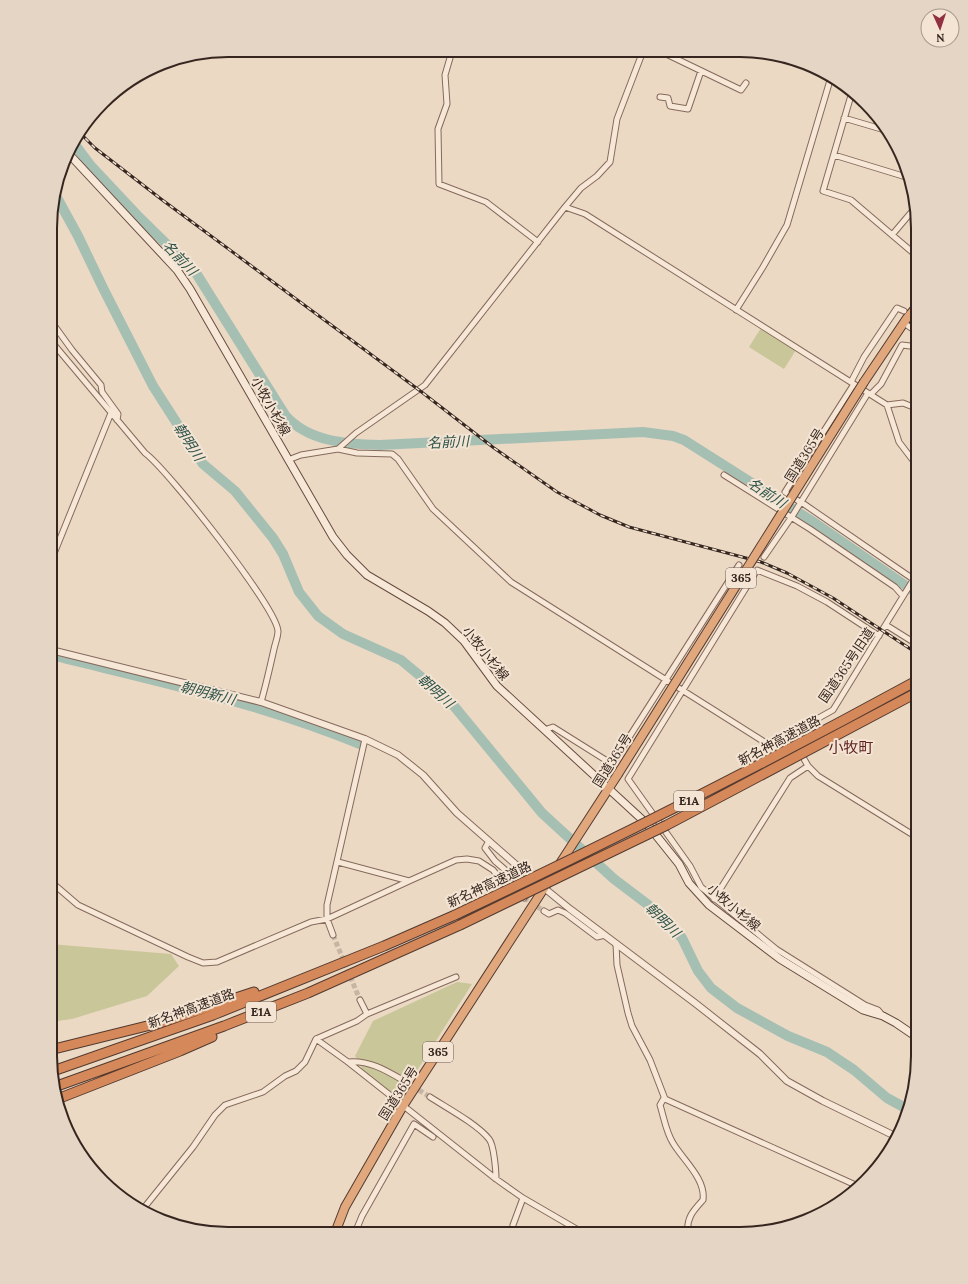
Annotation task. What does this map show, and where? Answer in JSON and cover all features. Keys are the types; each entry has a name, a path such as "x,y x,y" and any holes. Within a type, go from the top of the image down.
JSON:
{"highway":[{"name":"国道365号","path":"337,1227 345,1207 403,1106 618,774 864,382 911,314"},
{"name":"新名神高速道路","path":"57,1069 213,1014 384,946 456,915 663,815 911,684"},
{"name":"新名神高速道路","path":"59,1085 224,1026 308,993 460,925 674,821 911,696"},
{"path":"57,1048 163,1022 384,946"},
{"path":"62,1097 180,1051 308,993"}],"main road":[{"name":"小牧小杉線","path":"72,157 177,270 190,289 333,537 347,555 367,575 428,611 445,623 464,641 497,686 647,824 679,864 689,883 709,905 780,959 863,1010 884,1016 911,1033"}],"street":[{"path":"450,57 445,75 447,104 438,129 439,184 486,202 538,242"},
{"path":"339,448 356,433 425,385 565,207 581,188 597,176 610,162 617,119 641,57"},
{"path":"672,57 741,90 746,83"},
{"path":"660,97 668,98 670,106 688,109 701,71"},
{"path":"736,310 787,225 829,82"},
{"path":"850,97 823,191 852,200 911,251"},
{"path":"844,118 879,128"},
{"path":"834,155 903,176"},
{"path":"565,207 585,214 887,405 903,403 911,406"},
{"path":"892,235 911,213"},
{"path":"904,311 897,308 864,357 853,383 785,492 911,579"},
{"path":"904,323 911,328"},
{"path":"57,332 101,384 102,392 118,414 117,420"},
{"path":"764,557 870,394 881,384 902,345 911,346"},
{"path":"57,348 144,453 153,459 178,486 241,568 265,605 278,631 261,702"},
{"path":"887,405 898,442 911,458"},
{"path":"57,546 111,413"},
{"path":"288,460 301,455 339,448 357,453 392,454 398,459 432,509 511,582 682,689"},
{"path":"724,475 792,516 904,594"},
{"path":"544,730 553,727 612,764 739,565"},
{"path":"879,636 797,586 757,570 682,689 628,779 690,866 700,887 776,949 852,997 878,1010 884,1016"},
{"name":"国道365号旧道","path":"682,689 766,743 771,744 833,710 911,583"},
{"path":"886,625 911,641"},
{"path":"57,651 261,702 365,739 391,751 411,765 457,813 545,888 616,944 695,1002 760,1054 787,1081 823,1102 891,1135"},
{"path":"790,734 808,766 818,776 911,834"},
{"path":"333,935 327,919 327,905 365,739"},
{"path":"714,899 790,778 808,766"},
{"path":"57,887 78,905 188,958 203,963 217,962 311,922 327,919 456,860 467,859 479,861 493,870 506,886 524,898 525,887 495,860 485,848 489,841"},
{"path":"338,862 409,881"},
{"path":"544,911 549,914 558,910 565,913 597,938 605,935"},
{"path":"616,944 617,965 632,1026 650,1060 664,1098 854,1184"},
{"path":"146,1206 193,1147 215,1115 224,1105 263,1092 285,1076 296,1072 305,1062 316,1039 357,1021 367,1014 456,977"},
{"path":"360,1000 367,1014"},
{"path":"316,1039 348,1062 496,1179 523,1198 573,1227"},
{"path":"348,1062 360,1061 374,1064 406,1082"},
{"path":"430,1097 478,1129 490,1140 496,1179"},
{"path":"664,1098 660,1105 668,1132 673,1143 703,1186 703,1200 690,1216 687,1227"},
{"path":"358,1227 362,1216 414,1124 434,1137"},
{"path":"513,1227 523,1198"}],"shaded area":[{"path":"761,328 796,350 784,369 749,347"},
{"path":"57,945 171,954 179,966 147,996 72,1019 57,1021"},
{"path":"457,982 472,984 399,1099 365,1074 355,1056 373,1021"}],"waterway":[{"name":"名前川","path":"77,148 91,166 137,215 196,273 285,415 294,424 305,431 329,440 354,444 380,445 643,432 673,436 684,440 815,523 911,589"},
{"name":"朝明川","path":"59,201 78,236 153,386 203,464 235,491 273,538 283,554 299,592 318,616 343,634 401,660 449,700 542,813 614,879 659,913 682,938 698,971 711,988 737,1008 788,1036 827,1052 854,1070 887,1098 903,1107"},
{"name":"朝明新川","path":"57,656 247,705 324,730 362,745"}],"tunnel":[{"path":"524,898 544,911"},
{"path":"333,935 360,1000"},
{"path":"406,1082 430,1097"}],"railway":[{"path":"84,137 95,148 161,199 419,390 494,448 557,492 600,515 629,527 761,562 787,573 833,598 911,649"}],"district":[{"name":"小牧町","path":"851,748"}]}
